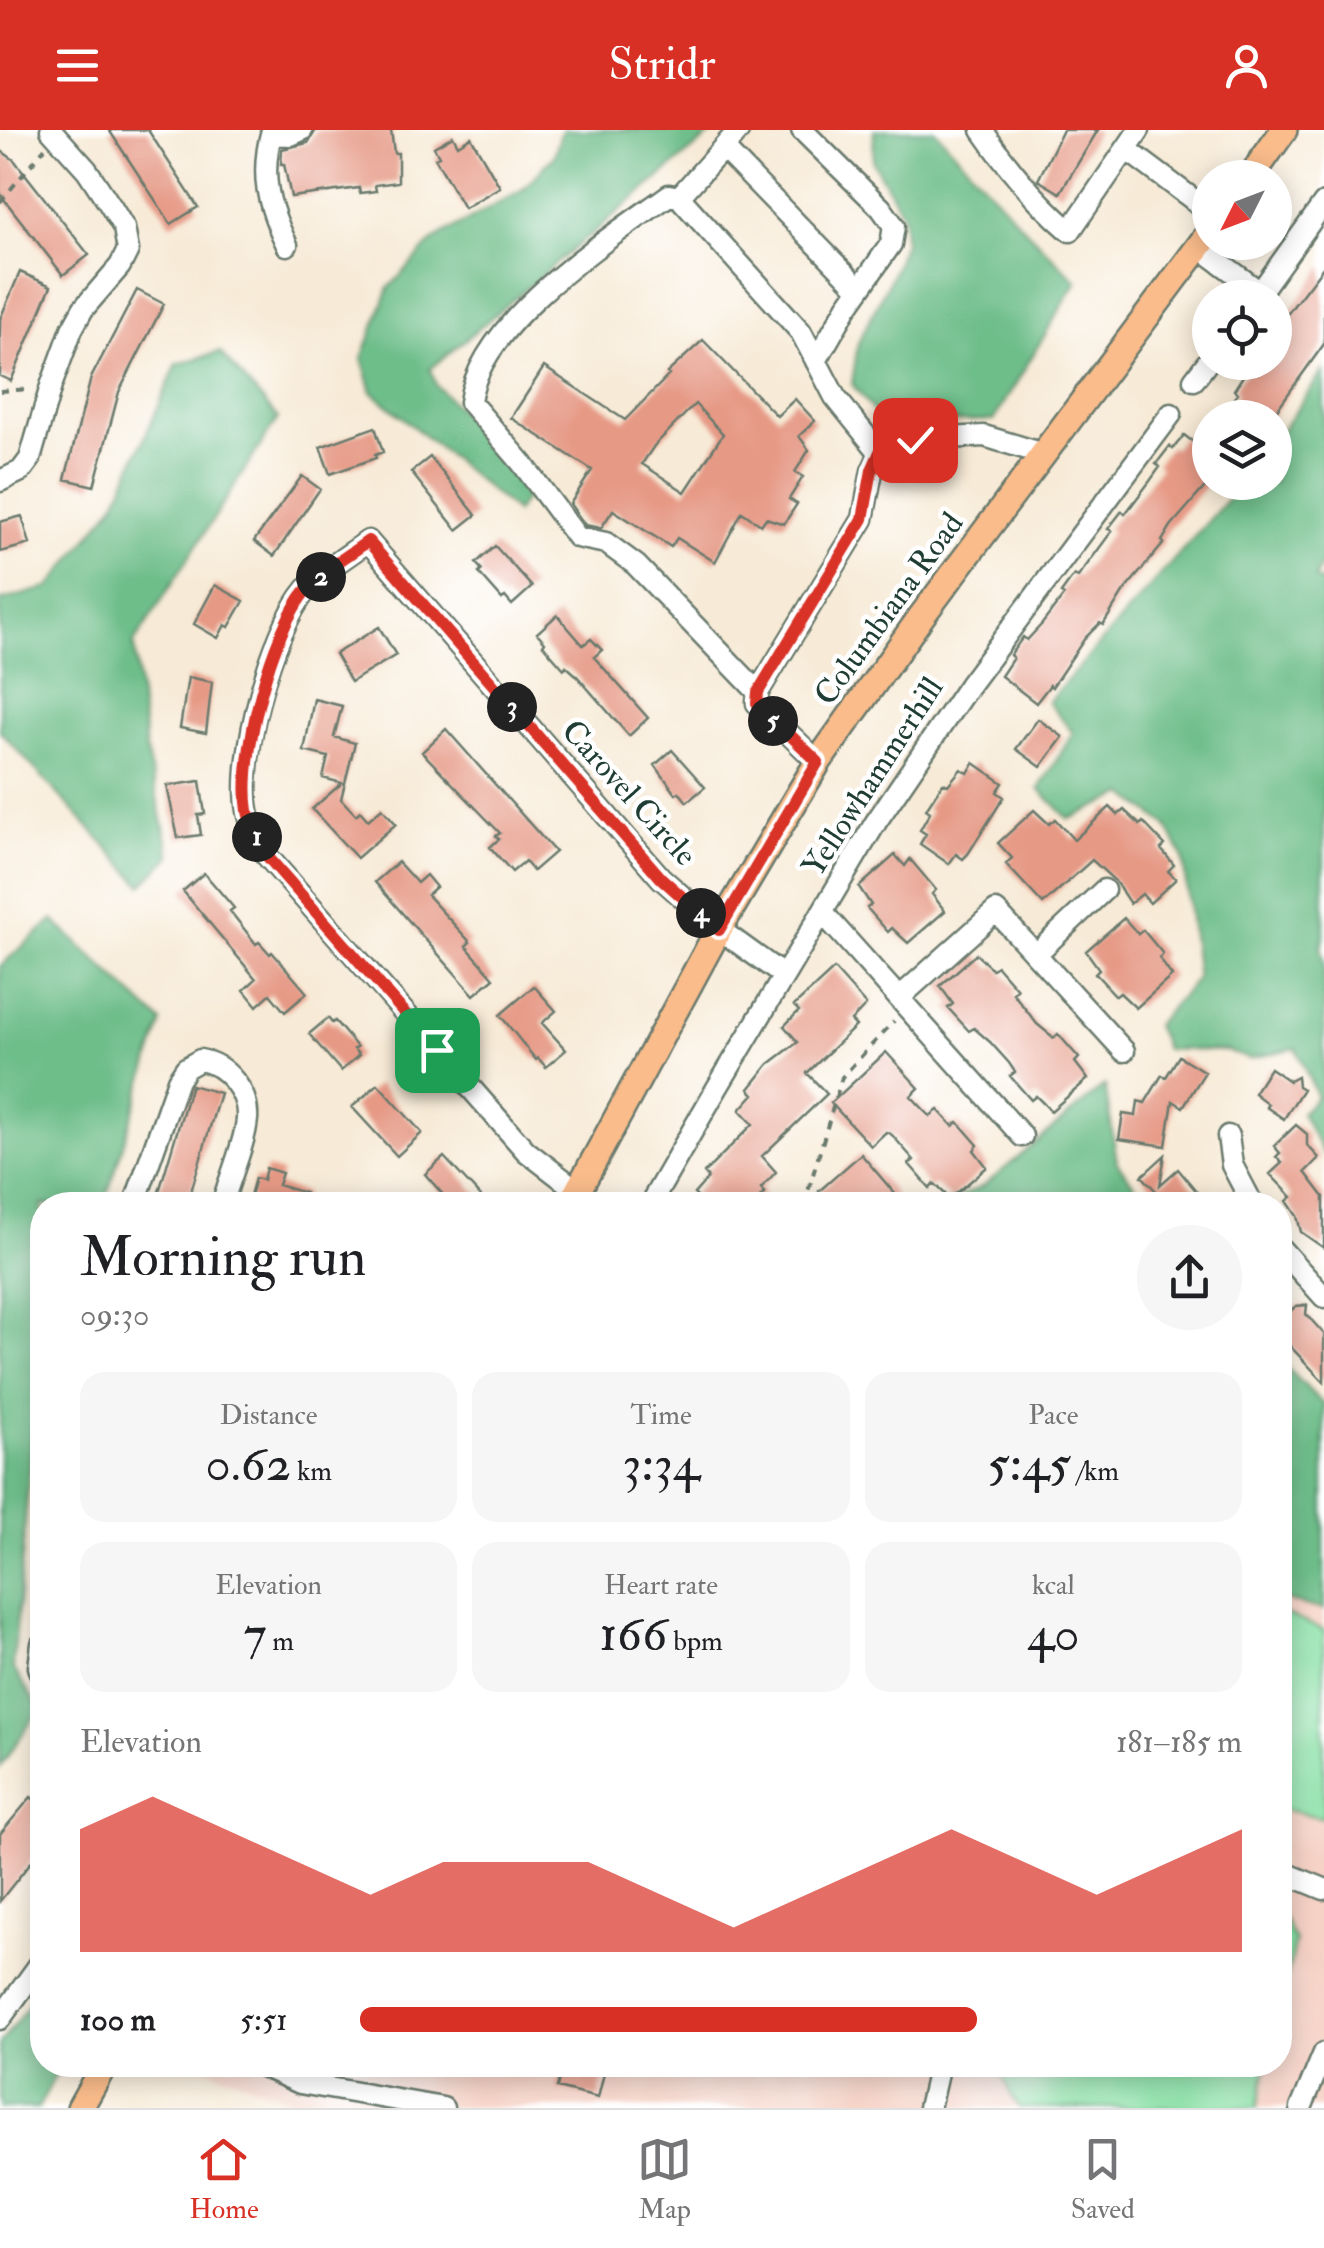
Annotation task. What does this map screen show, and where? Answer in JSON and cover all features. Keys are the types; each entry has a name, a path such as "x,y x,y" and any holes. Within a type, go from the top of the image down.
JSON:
{"main road":[{"path":"1263,160 1284,130"},
{"name":"Columbiana Road","path":"577,1192 719,930 818,762 921,617 1192,257"},
{"path":"80,2108 97,2077"}],"street":[{"path":"287,245 270,210 264,158 272,132 290,135 302,130"},
{"path":"679,197 739,130"},
{"path":"802,130 881,208 894,226 891,244 859,288 816,361"},
{"path":"982,130 1018,180 1070,230 1140,130"},
{"path":"0,481 21,472 30,458 50,386 82,308 120,266 128,250 124,228 110,204 54,133"},
{"path":"723,148 859,288"},
{"path":"1126,149 1192,198"},
{"path":"758,692 636,565 606,542 577,537 470,402 478,372 524,309 669,194 679,197 776,301 801,332 835,397 880,452"},
{"path":"1269,280 1324,204"},
{"path":"1224,260 1244,280"},
{"name":"Yellowhammerhill","path":"663,1192 847,867 970,684 1171,414"},
{"path":"818,762 768,716 757,703 758,692 863,519 872,470 880,452 915,440 984,436 1044,454"},
{"name":"Carovel Circle","path":"568,1192 526,1151 260,848 248,810 248,761 263,689 284,622 308,587 368,541 661,878 719,930"},
{"path":"1036,954 1104,890"},
{"path":"903,1003 996,911 1124,1051"},
{"path":"822,912 1022,1136"},
{"path":"719,930 784,976"},
{"path":"139,1192 178,1080 186,1068 200,1060 210,1062 233,1080 244,1097 247,1118 226,1192"},
{"path":"1228,1136 1232,1164 1246,1192"},
{"path":"1292,1261 1324,1297"},
{"path":"1292,1875 1324,1889"},
{"path":"0,2020 30,1978"},
{"path":"1301,2108 1324,2052"},
{"path":"316,2077 444,2108"},
{"path":"929,2108 936,2077"}],"path":[{"path":"0,202 54,133"},
{"path":"0,391 50,386"},
{"path":"808,1192 842,1077 903,1003"}],"shaded area":[{"path":"1324,1561 1324,2108 314,2108 230,2077 1292,2077 1292,1562"}],"green space":[{"path":"562,130 716,130 430,369 436,385 532,489 516,512 372,392 362,358 389,288 435,239 523,189 554,156"},
{"path":"874,130 935,130 1077,281 994,420 921,423 874,412 852,384 858,343 904,242 903,215 873,162"},
{"path":"220,352 278,418 134,643 146,751 171,856 142,885 0,731 0,601 50,587 116,502 177,364"},
{"path":"1324,370 1324,558 1315,578 1324,583 1324,1155 1301,1113 1317,1097 1296,1048 1249,1059 1227,1051 1165,1049 1155,1025 1197,979 1183,857 1166,825 1125,794 1069,819 1039,789 1073,733 1048,702 1227,500 1292,500 1292,416"},
{"path":"53,920 162,1022 108,1192 30,1192 30,1462 13,1668 30,1694 30,1724 0,1767 0,966"},
{"path":"1105,1085 1117,1162 1139,1192 970,1192 984,1186"},
{"path":"1292,1373 1324,1405 1324,1610 1292,1602"},
{"path":"1292,1617 1324,1630 1324,1818 1292,1811"},
{"path":"30,2003 30,2077 55,2077 38,2108 0,2108 0,2044"},
{"path":"1003,2077 1264,2077 1257,2108 1020,2108"}],"building":[{"path":"109,130 148,130 198,207 171,224"},
{"path":"316,130 391,130 394,153 398,153 398,182 375,185 376,191 360,193 359,188 291,197 281,164 282,149 308,143"},
{"path":"1063,130 1098,130 1060,193 1038,180"},
{"path":"453,136 458,145 471,137 500,187 464,208 435,158 439,156 434,147"},
{"path":"0,150 14,160 89,255 63,275 0,194"},
{"path":"1324,266 1324,344 1284,400 1237,400 1238,393 1234,390 1240,380 1292,380 1292,308"},
{"path":"20,272 51,286 11,381 0,376 0,319"},
{"path":"137,290 164,304 119,392 94,486 65,479 91,378"},
{"path":"703,340 777,416 795,399 815,421 799,436 809,450 795,472 803,477 789,499 797,504 784,524 766,518 761,525 742,512 715,562 677,538 671,547 613,510 601,528 585,525 570,504 592,470 511,418 544,367 625,420","holes":["695,404 723,434 685,492 642,464"]},
{"path":"375,427 383,452 330,474 320,447"},
{"path":"1184,435 1192,441 1194,500 1103,625 1100,623 1085,638 1052,687 1036,703 1001,676 1013,658 1010,655 1023,637 1027,640 1042,624 1074,575 1078,577 1112,531 1108,529 1122,511 1125,514 1160,467 1156,464 1170,446 1173,449"},
{"path":"430,457 476,515 457,530 411,472"},
{"path":"302,476 320,489 274,556 254,541"},
{"path":"22,516 30,544 0,552 0,522"},
{"path":"495,546 532,587 512,605 479,573 482,570 476,563"},
{"path":"215,585 244,601 218,638 194,624"},
{"path":"557,615 583,645 591,639 602,650 594,657 648,718 629,736 575,674 566,666 564,669 543,645 545,642 537,633"},
{"path":"379,627 396,655 351,682 335,654"},
{"path":"188,677 212,682 206,733 180,728"},
{"path":"314,699 342,706 334,737 355,743 341,799 356,815 360,811 368,820 382,808 396,824 357,858 312,809 342,783 323,778 328,757 304,751"},
{"path":"1038,719 1063,737 1041,767 1016,749"},
{"path":"446,729 555,852 533,871 525,861 512,872 490,847 500,833 422,752"},
{"path":"672,750 705,787 687,802 679,792 676,794 655,765"},
{"path":"974,763 1003,783 997,792 1004,797 968,854 963,859 956,854 949,864 920,844 926,834 920,830 930,812 926,809 943,783 948,785 961,769 968,773"},
{"path":"200,781 205,814 198,815 201,835 178,838 167,786"},
{"path":"1110,807 1118,815 1124,810 1140,825 1143,822 1165,845 1161,849 1174,865 1168,871 1176,879 1150,903 1142,894 1130,904 1115,881 1092,860 1043,904 1006,864 1012,858 998,843 1034,810 1049,824 1055,819 1074,840"},
{"path":"895,855 905,866 910,859 936,890 932,894 945,911 908,943 892,928 888,932 867,908 871,905 859,887"},
{"path":"398,862 417,883 426,875 436,887 427,895 470,942 466,946 494,978 474,995 375,882"},
{"path":"204,873 234,908 230,911 256,944 259,942 272,952 307,993 285,1012 270,994 257,1006 244,990 256,979 183,891"},
{"path":"1124,918 1138,934 1143,930 1163,954 1159,958 1172,976 1136,1008 1120,993 1116,996 1095,973 1099,969 1086,951"},
{"path":"976,954 992,969 997,966 1017,989 1013,993 1037,1024 1054,1038 1058,1034 1079,1058 1075,1062 1088,1079 1051,1111 1036,1096 1031,1100 1010,1076 1015,1072 1009,1063 974,1028 969,1031 948,1008 953,1004 940,986"},
{"path":"834,969 866,1005 851,1021 856,1026 807,1073 827,1094 762,1156 776,1172 761,1188 764,1192 696,1192 708,1178 704,1173 753,1124 740,1110 754,1094 749,1089 769,1064 798,1042 784,1026 799,1011 794,1006"},
{"path":"534,986 556,1011 542,1023 566,1050 546,1067 500,1015"},
{"path":"328,1018 357,1047 354,1049 359,1055 341,1071 309,1034"},
{"path":"886,1052 919,1088 911,1096 930,1116 938,1110 953,1126 958,1122 978,1145 974,1150 987,1167 958,1192 943,1192 935,1184 930,1188 909,1164 914,1160 892,1135 886,1132 871,1146 831,1103"},
{"path":"1179,1056 1205,1072 1183,1107 1173,1101 1166,1146 1119,1139 1123,1114 1136,1116 1138,1101 1145,1103"},
{"path":"1270,1068 1289,1081 1297,1077 1298,1086 1303,1089 1284,1119 1254,1093"},
{"path":"378,1084 422,1133 397,1156 352,1107"},
{"path":"191,1085 220,1093 191,1192 159,1192"},
{"path":"1296,1125 1307,1134 1307,1145 1319,1158 1305,1172 1324,1197 1324,1248 1301,1232 1292,1208 1292,1192 1287,1192 1270,1174 1282,1163 1274,1146"},
{"path":"861,1154 893,1192 820,1192"},
{"path":"1165,1155 1160,1185 1178,1169 1197,1192 1157,1192 1142,1176"},
{"path":"444,1157 476,1192 441,1192 425,1174"},
{"path":"266,1168 282,1173 278,1185 302,1192 251,1192 255,1178 263,1180"},
{"path":"1307,1305 1306,1314 1324,1334 1324,1382 1292,1348 1292,1310"},
{"path":"30,1798 30,1863 0,1901 0,1834"},
{"path":"559,2077 603,2077 598,2098 557,2088"}],"route":[{"path":"437,1050 260,848 248,810 248,761 263,689 284,622 308,587 368,541 661,878 719,930 818,762 768,716 757,703 758,692 863,519 872,470 880,452 915,440"}]}
